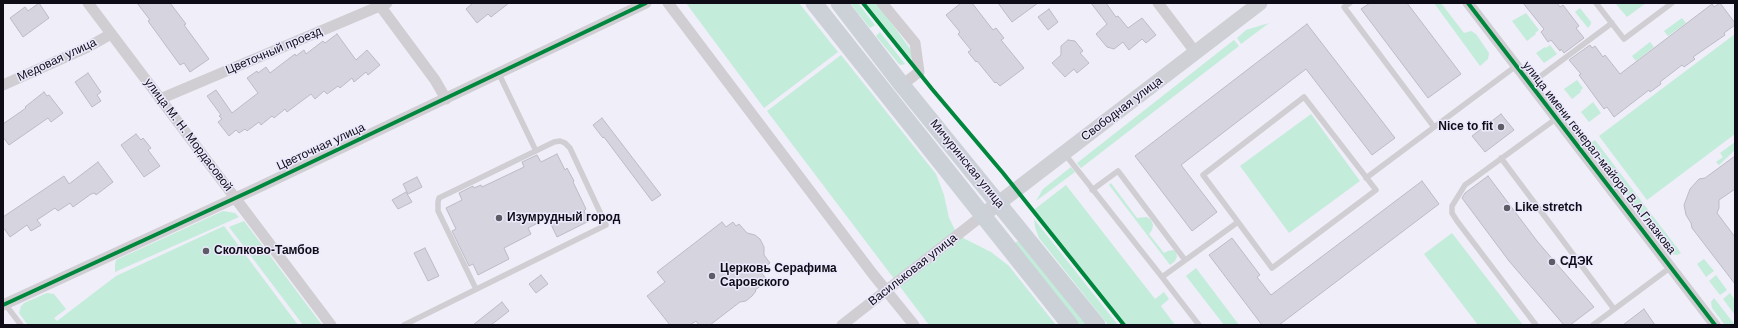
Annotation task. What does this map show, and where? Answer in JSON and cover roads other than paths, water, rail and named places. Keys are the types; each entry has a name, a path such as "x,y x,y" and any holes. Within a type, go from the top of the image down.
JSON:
{"main road":[{"name":"Мичуринская улица","path":"814,3 1070,325"},
{"name":"Мичуринская улица","path":"839,3 902,85 1097,325"},
{"name":"Свободная улица","path":"983,215 1260,3"}],"street":[{"name":"улица М. Н. Мордасовой","path":"88,3 331,325"},
{"name":"Цветочная улица","path":"4,304 235,198 646,3"},
{"path":"668,3 886,291 914,325"},
{"path":"882,3 915,44 919,72 902,85"},
{"path":"1158,3 1196,53"},
{"path":"382,4 446,99"},
{"name":"Цветочный проезд","path":"160,99 382,4"},
{"name":"улица имени генерал-майора В.А.Глазкова","path":"1470,4 1715,325"},
{"name":"Медовая улица","path":"3,86 111,34"},
{"name":"Васильковая улица","path":"842,325 983,215"}],"lane":[{"path":"1350,3 1344,7 1434,127"},
{"path":"1596,3 1624,39 1672,3"},
{"path":"1530,84 1612,23"},
{"path":"1366,178 1516,66"},
{"path":"499,74 536,151"},
{"path":"1304,97 1376,190 1272,268 1238,222 1203,175 1304,97"},
{"path":"1536,325 1452,213 1452,206 1464,185 1556,118"},
{"path":"404,325 606,225 570,148 565,143 560,141 554,142 444,195 438,202 438,211 476,289"},
{"path":"1064,153 1200,325"},
{"path":"1502,158 1614,309"},
{"path":"1092,190 1118,171 1186,260"},
{"path":"1162,277 1238,222"},
{"path":"1593,325 1671,267"},
{"path":"4,304 21,325"}],"place":[{"name":"Nice to fit","path":"1501,127"},
{"name":"Like stretch","path":"1507,208"},
{"name":"Изумрудный город","path":"499,218"},
{"name":"Сколково-Тамбов","path":"206,251"},
{"name":"СДЭК","path":"1552,262"},
{"name":"Церковь Серафима Саровского","path":"712,276"}]}
